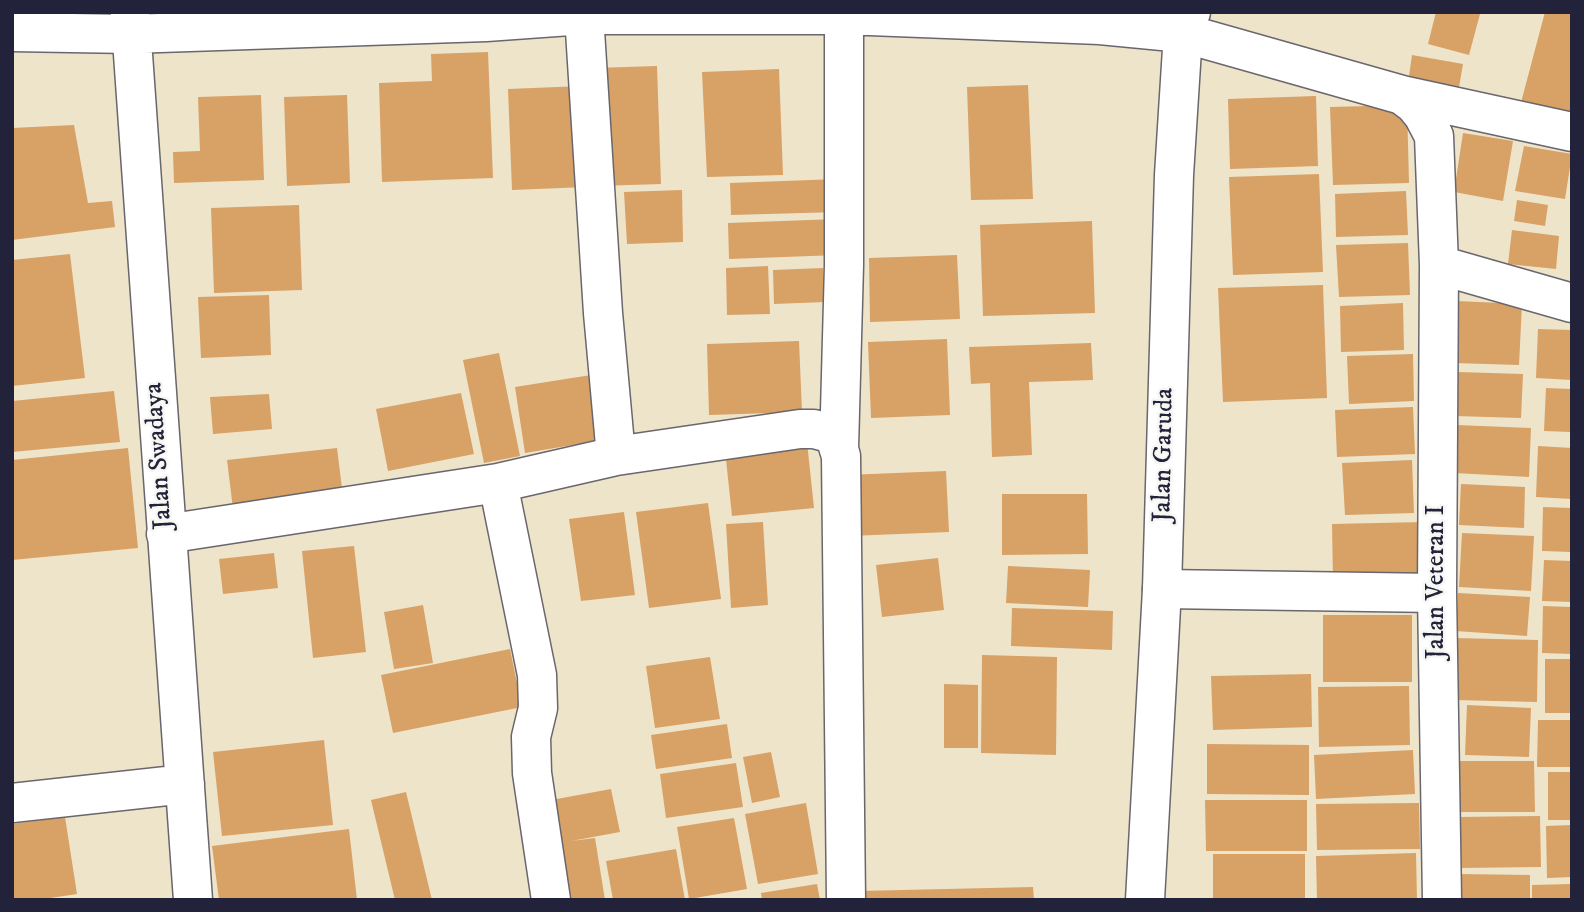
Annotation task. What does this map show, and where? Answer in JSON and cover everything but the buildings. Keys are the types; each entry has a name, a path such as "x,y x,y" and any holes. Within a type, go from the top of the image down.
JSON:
{"street":[{"path":"844,14 844,265 839,448 846,900"},
{"path":"12,32 130,23 486,22 584,15 844,14 1100,25 1187,22 1402,95 1572,132"},
{"path":"584,15 603,313 616,456"},
{"name":"Jalan Garuda","path":"1145,900 1162,589 1173,189 1187,22"},
{"name":"Jalan Swadaya","path":"130,23 193,900"},
{"name":"Jalan Veteran I","path":"1402,95 1423,115 1434,136 1438,265 1437,593 1441,900"},
{"path":"1438,265 1572,303"},
{"path":"166,534 498,483 616,456 800,429 829,433 839,448"},
{"path":"498,483 537,675 538,708 531,737 532,773 551,900"},
{"path":"1162,589 1437,593"},
{"path":"12,803 185,784"}]}
